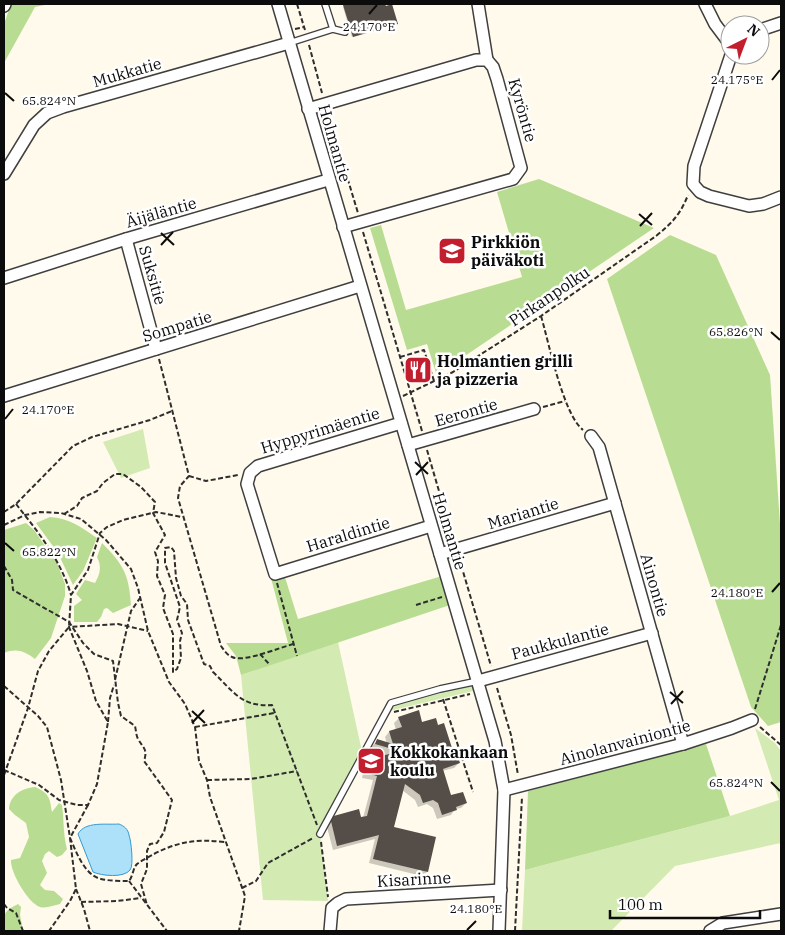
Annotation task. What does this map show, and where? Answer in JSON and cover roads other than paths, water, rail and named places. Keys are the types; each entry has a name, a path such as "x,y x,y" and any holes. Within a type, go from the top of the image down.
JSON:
{"street":[{"name":"Holmantie","path":"278,4 494,742 504,790 499,931"},
{"name":"Kyröntie","path":"343,227 513,179 521,168 497,79 493,67 487,60 478,4"},
{"path":"705,4 720,31"},
{"name":"Mukkatie","path":"4,174 34,125 48,113 63,106 289,42"},
{"path":"308,110 476,60 487,60"},
{"path":"728,65 694,166 693,184 700,192 709,196 749,206 781,198"},
{"name":"Äijäläntie","path":"4,278 126,239 328,180"},
{"name":"Suksitie","path":"126,239 156,349"},
{"name":"Sompatie","path":"4,396 360,286"},
{"name":"Eerontie","path":"408,445 534,410"},
{"name":"Hyppyrimäentie","path":"275,574 247,484 250,473 258,466 401,423"},
{"name":"Ainontie","path":"591,436 599,447 683,744"},
{"name":"Mariantie","path":"440,554 615,502"},
{"name":"Haraldintie","path":"275,574 431,526"},
{"name":"Paukkulantie","path":"479,686 494,676 652,633"},
{"name":"Ainolanvainiontie","path":"504,790 683,744 752,720"},
{"name":"Kisarinne","path":"330,931 332,908 346,899 501,890"},
{"path":"710,931 723,923 781,914"}],"lane":[{"path":"326,4 333,29"},
{"path":"289,42 333,29 345,32"},
{"path":"320,834 391,703 440,689 479,686"}],"water":[{"path":"119,824 127,829 130,838 132,858 130,870 127,873 113,876 93,872 78,834 81,830 91,825"}],"place":[{"name":"Pirkkiön päiväkoti","path":"452,251"},
{"name":"Holmantien grilli ja pizzeria","path":"418,370"},
{"name":"Kokkokankaan koulu","path":"371,761"}]}
